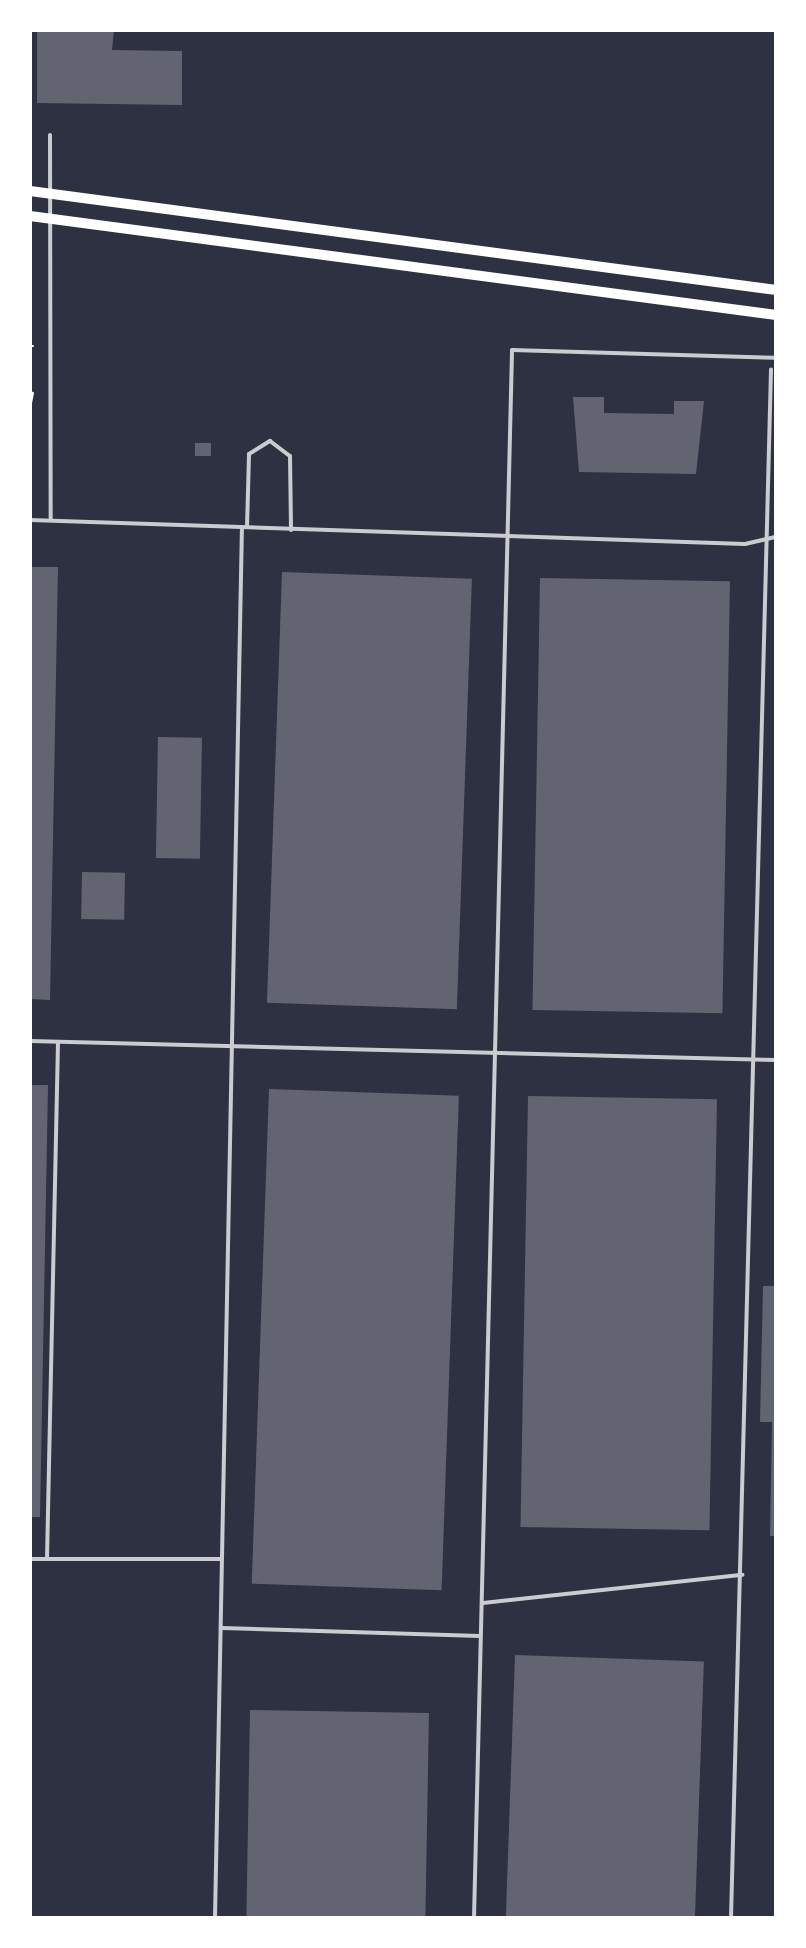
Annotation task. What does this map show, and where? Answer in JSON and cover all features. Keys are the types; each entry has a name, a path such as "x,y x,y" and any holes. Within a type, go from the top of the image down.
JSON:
{"main road":[{"path":"30,191 776,290"},
{"path":"30,216 776,315"}],"lane":[{"path":"50,135 50,520"},
{"path":"474,1918 512,350 776,358"},
{"path":"731,1918 770,370"},
{"path":"215,1918 245,529 250,454 270,441 290,456 290,530"},
{"path":"30,520 508,535 776,537"},
{"path":"30,1042 776,1060"},
{"path":"47,1559 58,1042"},
{"path":"30,1558 221,1558"},
{"path":"482,1604 742,1574"},
{"path":"222,1628 480,1636"}],"path":[{"path":"30,403 32,393"}],"building":[{"path":"37,30 114,30 112,50 182,51 182,105 37,103"},
{"path":"573,397 604,397 604,413 674,414 674,401 704,401 696,474 579,472"},
{"path":"195,443 211,443 211,456 195,456"},
{"path":"30,567 58,567 50,1000 30,999"},
{"path":"282,572 472,579 457,1009 267,1003"},
{"path":"540,578 730,581 722,1013 532,1010"},
{"path":"158,737 202,738 200,859 156,858"},
{"path":"82,872 125,873 124,920 81,919"},
{"path":"30,1085 48,1085 40,1517 30,1517"},
{"path":"269,1089 459,1096 442,1590 252,1584"},
{"path":"528,1096 717,1099 709,1530 520,1527"},
{"path":"763,1286 776,1286 776,1536 770,1536 772,1422 760,1422"},
{"path":"515,1655 704,1662 695,1918 506,1918"},
{"path":"250,1710 429,1713 425,1918 246,1918"}]}
